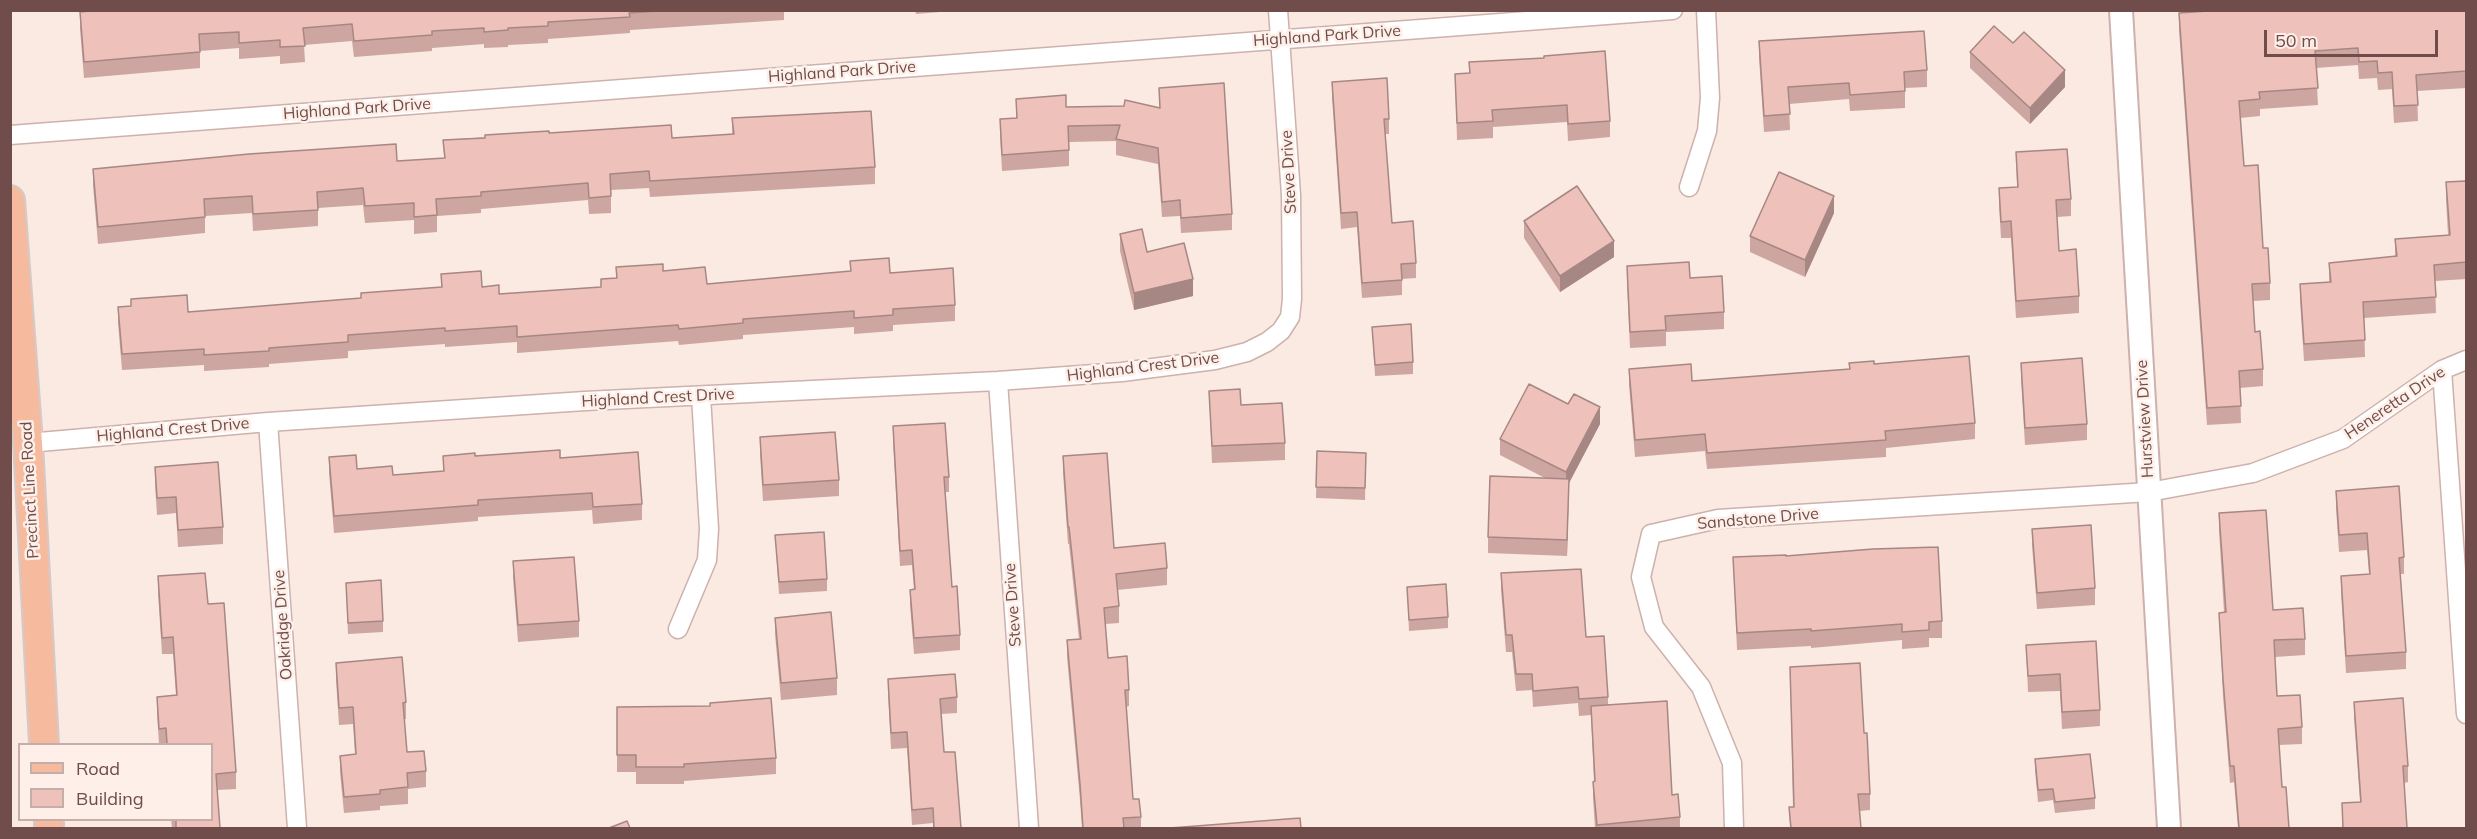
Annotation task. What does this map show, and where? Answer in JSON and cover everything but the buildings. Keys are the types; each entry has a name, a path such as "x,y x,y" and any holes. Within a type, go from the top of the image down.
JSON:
{"main road":[{"name":"Precinct Line Road","path":"10,200 27,443 44,743"}],"street":[{"name":"Steve Drive","path":"1278,10 1291,195 1292,299 1290,317 1281,331"},
{"name":"Highland Park Drive","path":"10,135 1673,10"},
{"path":"1689,187 1707,132 1710,98 1706,10"},
{"name":"Hurstview Drive","path":"2121,10 2169,828"},
{"name":"Highland Crest Drive","path":"27,443 268,422 1122,372 1215,360 1247,352 1268,342 1281,331"},
{"name":"Heneretta Drive","path":"2149,492 2253,473 2343,439 2442,370 2466,360"},
{"path":"2442,370 2466,714"},
{"name":"Steve Drive","path":"998,381 1029,828"},
{"path":"678,629 707,560 709,529 701,396"},
{"name":"Oakridge Drive","path":"268,422 297,828"},
{"name":"Sandstone Drive","path":"1734,828 1732,763 1701,687 1654,627 1641,578 1651,534 1718,519 2149,492"}]}
